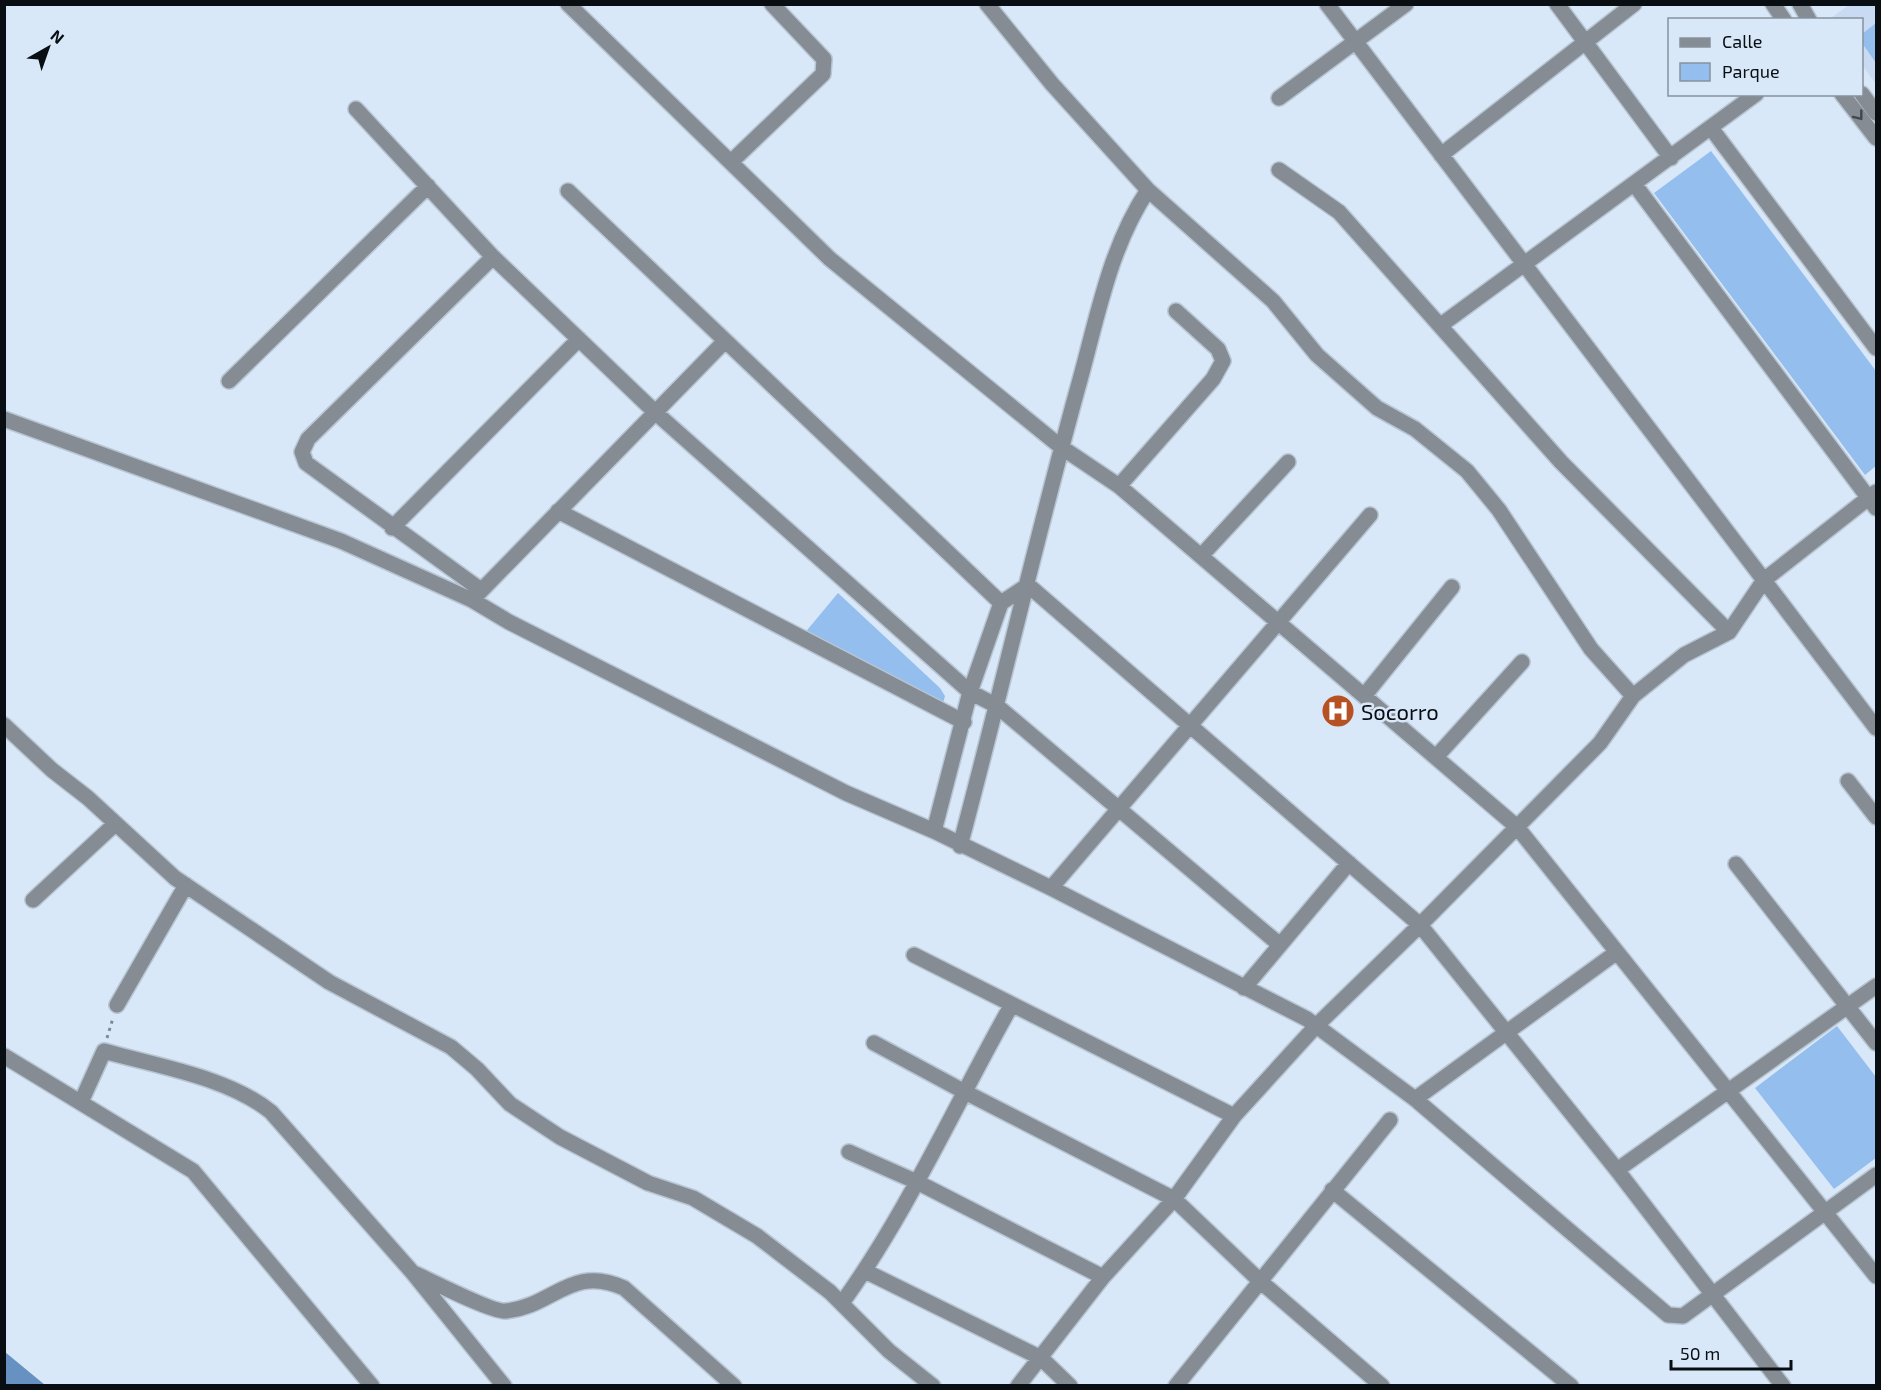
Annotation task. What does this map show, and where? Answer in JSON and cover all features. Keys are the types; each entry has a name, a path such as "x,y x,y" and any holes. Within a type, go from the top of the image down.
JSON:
{"street":[{"path":"568,4 830,259 1061,447 1119,486 1517,827 1876,1276"},
{"path":"731,162 823,74 824,58 771,4"},
{"path":"987,4 1052,84 1148,190 1273,301 1326,363 1377,408 1415,429 1467,471 1499,510 1591,649 1633,696"},
{"path":"1327,4 1876,728"},
{"path":"1279,98 1406,4"},
{"path":"1557,4 1671,158"},
{"path":"1441,155 1634,4"},
{"path":"1773,4 1783,18"},
{"path":"1863,95 1876,113"},
{"path":"1441,325 1525,266 1753,96"},
{"path":"1844,96 1876,138"},
{"path":"356,109 494,257 656,413 970,692 997,706 1280,945"},
{"path":"1711,129 1876,348"},
{"path":"1279,170 1339,212 1561,462 1728,632"},
{"path":"1018,1386 1103,1277 1174,1199 1234,1116 1316,1026 1420,925 1600,743 1633,696 1684,655 1728,632 1764,580 1874,499 1635,185"},
{"path":"229,381 428,186"},
{"path":"960,846 1028,585 1061,447 1114,257 1130,217 1148,190"},
{"path":"568,191 1000,603"},
{"path":"494,257 304,445 302,458 477,595 569,652 836,788 934,831 960,846 1051,888 1316,1026 1415,1099 1668,1315 1675,1318 1683,1316 1876,1175"},
{"path":"1119,486 1213,379 1223,361 1218,349 1176,311"},
{"path":"392,528 579,339"},
{"path":"477,595 725,341"},
{"path":"4,419 341,541 477,595"},
{"path":"1201,556 1288,462"},
{"path":"558,511 964,722"},
{"path":"1051,888 1370,515"},
{"path":"934,831 970,692 1000,603 1028,585"},
{"path":"1028,585 1420,925 1617,1170 1783,1386"},
{"path":"1364,696 1452,587"},
{"path":"1436,758 1522,662"},
{"path":"4,725 51,770 88,798 186,885 329,982 451,1047 510,1104 560,1137 607,1164 648,1183 693,1198 787,1257 842,1303 889,1351 933,1386"},
{"path":"1848,781 1876,817"},
{"path":"33,900 115,824"},
{"path":"1244,988 1349,863"},
{"path":"1736,864 1876,1043"},
{"path":"117,1005 186,885"},
{"path":"1415,1099 1617,952"},
{"path":"914,955 1011,1006 1234,1116"},
{"path":"1617,1170 1876,986"},
{"path":"842,1303 865,1270 917,1182 963,1091 1011,1006"},
{"path":"874,1042 963,1091 1174,1199 1260,1281 1382,1386"},
{"path":"81,1102 104,1051 227,1086 257,1100 271,1112 413,1273 504,1386"},
{"path":"4,1056 194,1171 372,1386"},
{"path":"1186,1382 1260,1281 1390,1120"},
{"path":"849,1152 917,1182 1103,1277"},
{"path":"1332,1190 1571,1386"},
{"path":"865,1270 1041,1358 1070,1386"},
{"path":"413,1273 504,1312 525,1306 588,1279 608,1281 624,1288 734,1386"}],"path":[{"path":"104,1051 117,1005"}],"shaded area":[{"path":"1849,5 1876,5 1876,84 1863,66 1863,18 1831,18"},
{"path":"5,1352 45,1385 5,1385"}],"green space":[{"path":"1876,23 1876,63 1863,44 1863,33"},
{"path":"1711,151 1876,371 1876,466 1865,475 1654,193"},
{"path":"838,593 940,688 945,696 942,707 798,641"},
{"path":"1837,1026 1876,1077 1876,1158 1834,1189 1755,1088"}],"place":[{"name":"Socorro","path":"1338,711"}]}
